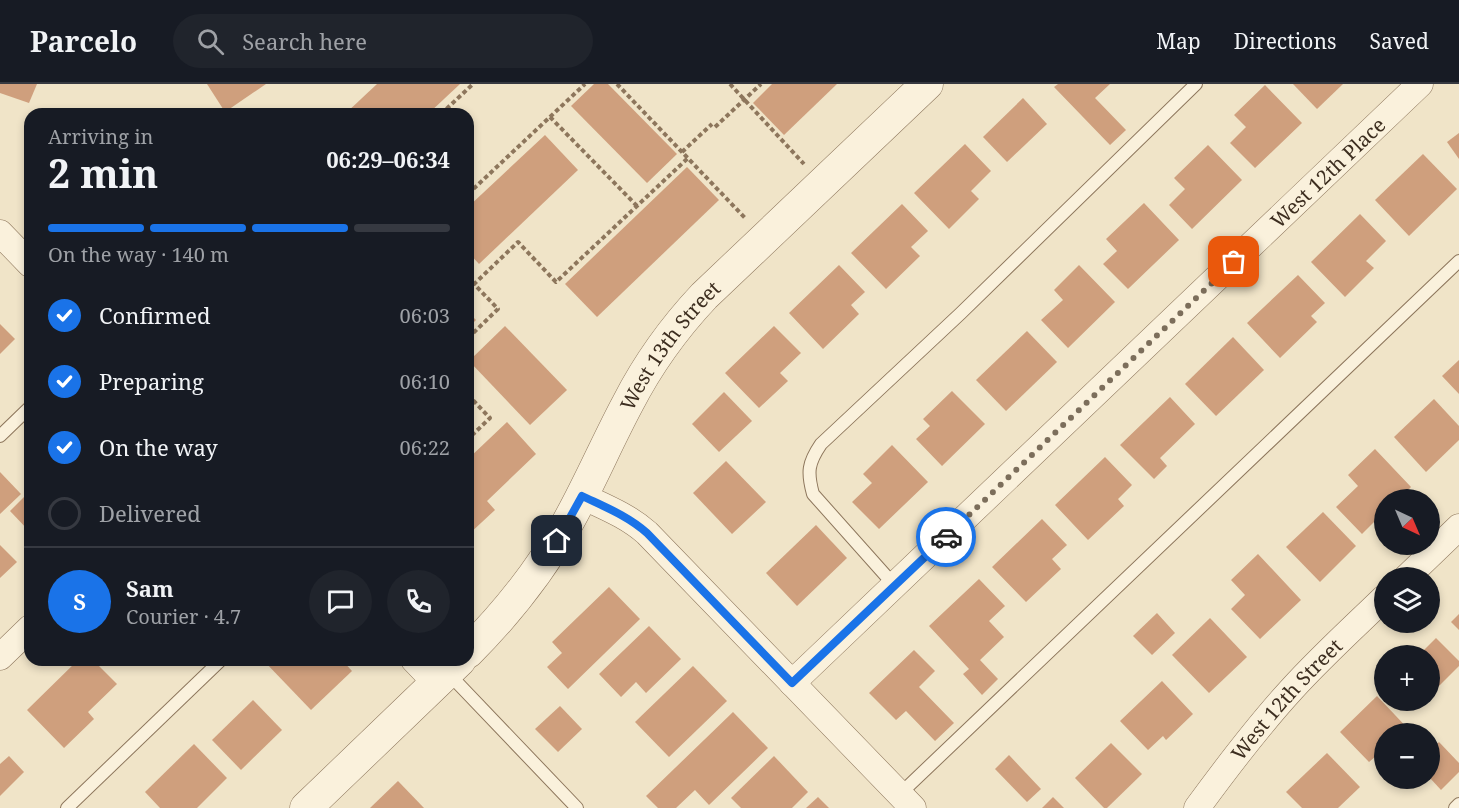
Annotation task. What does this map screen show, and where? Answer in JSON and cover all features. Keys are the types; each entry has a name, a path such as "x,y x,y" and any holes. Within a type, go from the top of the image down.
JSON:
{"street":[{"name":"West 13th Street","path":"474,646 496,623 531,579 557,541 628,402 667,340 721,280 927,84"},
{"name":"West 12th Place","path":"792,683 1420,84"},
{"path":"0,232 24,258"},
{"path":"582,496 624,516 647,533 907,801"},
{"path":"1417,567 1459,527"},
{"name":"West 12th Street","path":"1197,808 1279,703 1374,608"},
{"path":"0,657 24,634"},
{"name":"West 13th Street","path":"306,808 453,667"}],"lane":[{"path":"895,586 813,494 808,478 812,458 821,444 1196,84"},
{"path":"907,801 1459,261"},
{"path":"0,436 24,414"},
{"path":"67,808 215,666"},
{"path":"453,667 577,808"},
{"path":"1455,808 1459,804"}],"path":[{"path":"447,108 473,84"},
{"path":"474,188 585,84"},
{"path":"617,84 747,220"},
{"path":"730,84 804,164"},
{"path":"682,152 761,84"},
{"path":"550,117 637,206"},
{"path":"474,332 498,309 474,284 518,242 556,282 688,158"},
{"path":"474,401 490,418 474,433"}],"building":[{"path":"0,84 37,84 29,103 0,93"},
{"path":"207,84 266,84 231,108 222,108"},
{"path":"377,84 460,84 434,108 351,108"},
{"path":"594,84 608,84 677,154 647,183 571,106"},
{"path":"772,84 837,84 784,135 753,103"},
{"path":"1058,84 1110,84 1095,98 1126,130 1110,145 1054,87"},
{"path":"1293,84 1343,84 1317,109"},
{"path":"1265,85 1302,123 1255,168 1230,143 1246,127 1234,115"},
{"path":"1023,98 1047,124 1007,162 983,137"},
{"path":"1459,133 1459,159 1447,142"},
{"path":"545,135 578,170 479,264 474,259 474,201"},
{"path":"965,144 991,171 971,191 979,199 949,229 914,193"},
{"path":"1208,145 1242,180 1192,229 1169,205 1185,189 1174,178"},
{"path":"1423,154 1457,189 1409,236 1375,200"},
{"path":"687,167 719,200 597,317 565,284"},
{"path":"1144,203 1179,240 1128,289 1103,264 1117,251 1106,239"},
{"path":"902,204 928,231 911,247 920,256 886,289 851,253"},
{"path":"1360,214 1386,241 1366,261 1374,268 1345,297 1311,262"},
{"path":"839,265 865,292 851,305 859,314 823,349 789,313"},
{"path":"1079,265 1115,302 1068,348 1041,320 1063,300 1054,290"},
{"path":"1298,275 1325,303 1311,316 1317,322 1280,358 1247,323"},
{"path":"0,324 15,339 0,354"},
{"path":"505,326 567,390 530,425 474,366 474,356"},
{"path":"774,326 801,353 780,373 788,381 759,408 725,373"},
{"path":"1027,331 1057,362 1006,411 976,380"},
{"path":"1233,337 1264,370 1216,416 1185,384"},
{"path":"1459,360 1459,394 1442,376"},
{"path":"952,391 985,424 942,466 916,439 930,426 923,419"},
{"path":"724,392 752,421 719,452 692,424"},
{"path":"1170,397 1195,424 1160,458 1167,466 1154,479 1120,445"},
{"path":"1434,399 1459,426 1459,440 1426,472 1394,437"},
{"path":"507,422 536,454 487,501 495,510 474,529 474,453"},
{"path":"892,445 928,482 879,529 852,502 872,483 863,474"},
{"path":"1375,449 1411,487 1409,489 1374,489 1374,522 1362,534 1336,507 1358,486 1348,475"},
{"path":"1105,457 1132,485 1118,499 1124,506 1088,540 1055,505"},
{"path":"726,461 766,502 732,534 693,493"},
{"path":"0,472 21,494 0,514"},
{"path":"24,497 24,526 10,511"},
{"path":"1323,512 1356,546 1320,582 1286,547"},
{"path":"1042,519 1067,545 1052,559 1061,569 1026,602 992,567"},
{"path":"816,525 847,558 797,606 766,573"},
{"path":"0,545 17,562 0,578"},
{"path":"1258,554 1301,600 1260,639 1231,609 1245,595 1231,580"},
{"path":"979,579 1005,606 989,621 1004,637 980,660 998,679 982,695 963,674 969,669 929,626"},
{"path":"609,587 640,619 568,689 547,667 562,653 552,642"},
{"path":"1157,613 1175,633 1152,655 1133,636"},
{"path":"1459,614 1459,630 1451,622"},
{"path":"1210,618 1247,657 1209,693 1172,655"},
{"path":"649,626 681,659 646,693 636,682 621,697 599,674"},
{"path":"1436,638 1459,661 1459,666 1440,685 1440,645 1429,645"},
{"path":"914,650 935,671 919,687 954,723 935,741 906,711 896,720 869,693"},
{"path":"72,666 99,666 117,684 88,712 94,719 64,748 27,710"},
{"path":"269,666 347,666 352,671 311,710"},
{"path":"693,666 727,701 669,757 635,722"},
{"path":"1162,681 1193,714 1166,740 1163,736 1148,750 1120,721"},
{"path":"1374,699 1374,711 1391,711 1403,723 1374,723 1374,758 1369,762 1340,732"},
{"path":"253,700 282,730 241,770 212,740"},
{"path":"560,706 582,729 558,752 535,729"},
{"path":"733,712 768,748 709,805 695,790 676,808 658,808 646,796"},
{"path":"1111,743 1142,774 1107,808 1104,808 1075,778"},
{"path":"1440,743 1459,763 1459,772 1441,790"},
{"path":"194,744 227,778 197,808 160,808 145,792"},
{"path":"1327,753 1360,787 1338,808 1302,808 1286,792"},
{"path":"1009,755 1041,789 1027,802 995,769"},
{"path":"9,756 24,772 0,796 0,764"},
{"path":"774,756 808,792 792,808 741,808 731,798"},
{"path":"398,781 424,808 370,808"},
{"path":"818,797 829,808 806,808"},
{"path":"1053,797 1064,808 1042,808"}],"way so far":[{"path":"946,537 1234,262"}],"route":[{"path":"557,541 582,496 636,523 792,683 946,537"}]}
